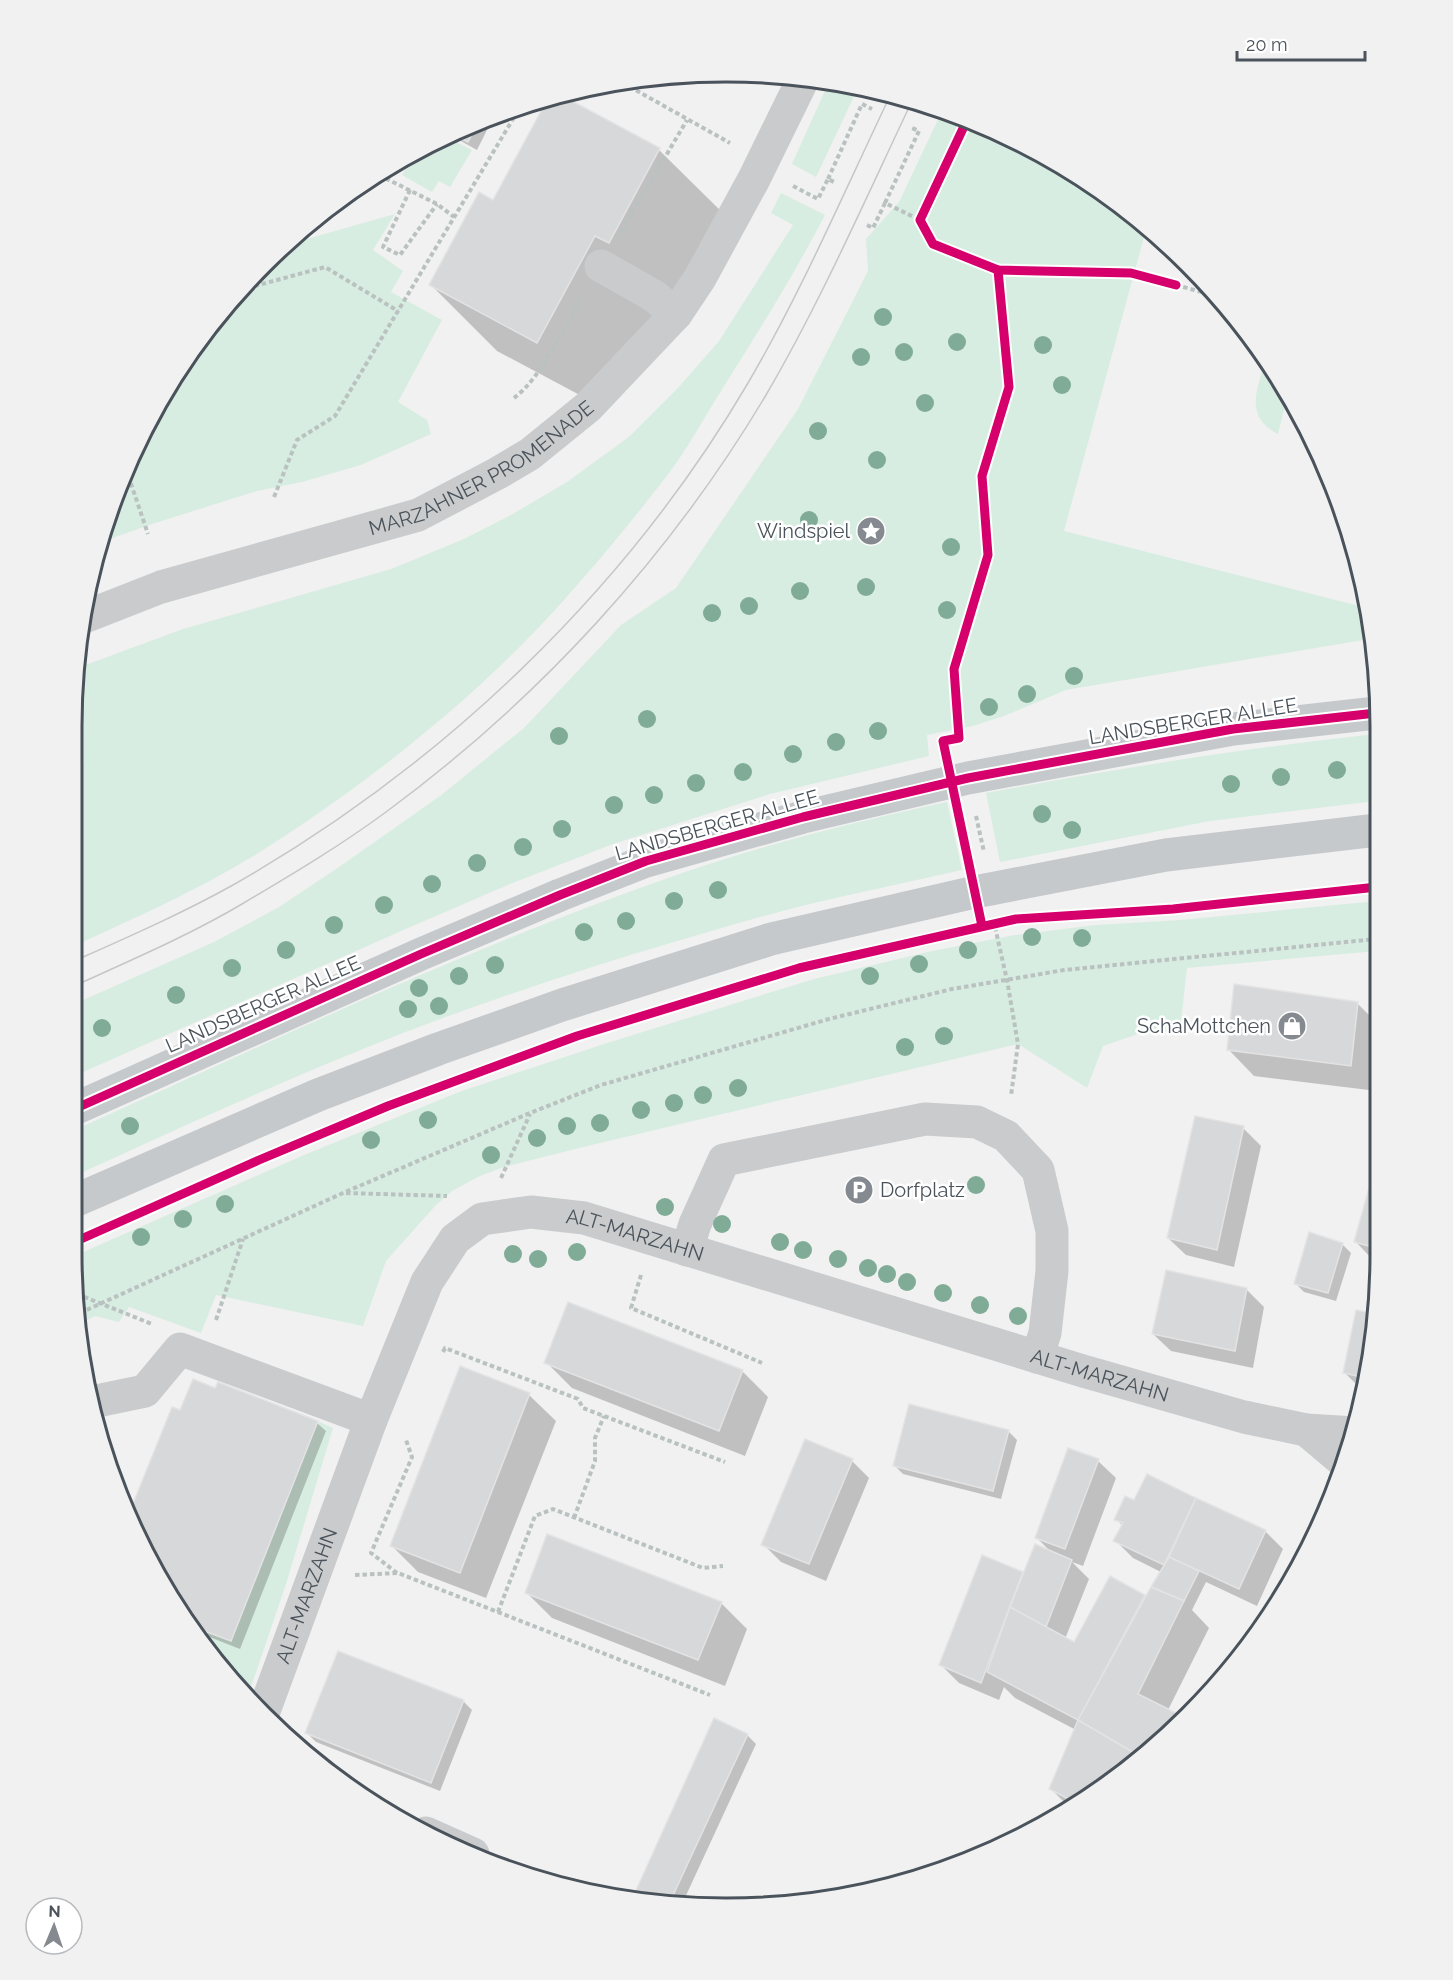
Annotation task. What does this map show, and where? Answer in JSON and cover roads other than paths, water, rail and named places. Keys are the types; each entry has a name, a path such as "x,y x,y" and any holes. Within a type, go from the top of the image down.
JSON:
{"main road":[{"name":"LANDSBERGER ALLEE","path":"82,1106 421,954 646,861 803,817 968,778 1233,729 1370,714"},
{"path":"82,1198 318,1095 438,1049 562,1005 771,939 975,892 1166,855 1370,831"}],"street":[{"name":"MARZAHNER PROMENADE","path":"93,614 161,587 418,515 530,454 588,407 676,314 700,278 762,165 799,87"},
{"path":"601,266 654,296 676,314"},
{"path":"687,1250 694,1224 724,1160 925,1119 977,1122 1006,1136 1038,1170 1052,1231 1052,1271 1045,1332 1037,1357"},
{"name":"ALT-MARZAHN","path":"267,1704 371,1420 427,1282 455,1239 482,1219 531,1212 584,1218 1037,1357 1244,1417 1306,1430 1345,1432"},
{"path":"100,1400 145,1391 192,1353 371,1420"},
{"name":"ALT-MARZAHN","path":"1306,1430 1337,1456"}],"tram line":[{"path":"82,957 233,885 310,838 384,786 456,729 523,667 587,602 645,532 699,459 748,383 805,277 887,103"},
{"path":"82,982 222,916 369,825 442,769 496,723 597,623 687,513 728,455 766,395 824,287 908,109"}],"place":[{"name":"Windspiel","path":"871,531"},
{"name":"SchaMottchen","path":"1292,1026"},
{"name":"Dorfplatz","path":"859,1190"}]}
